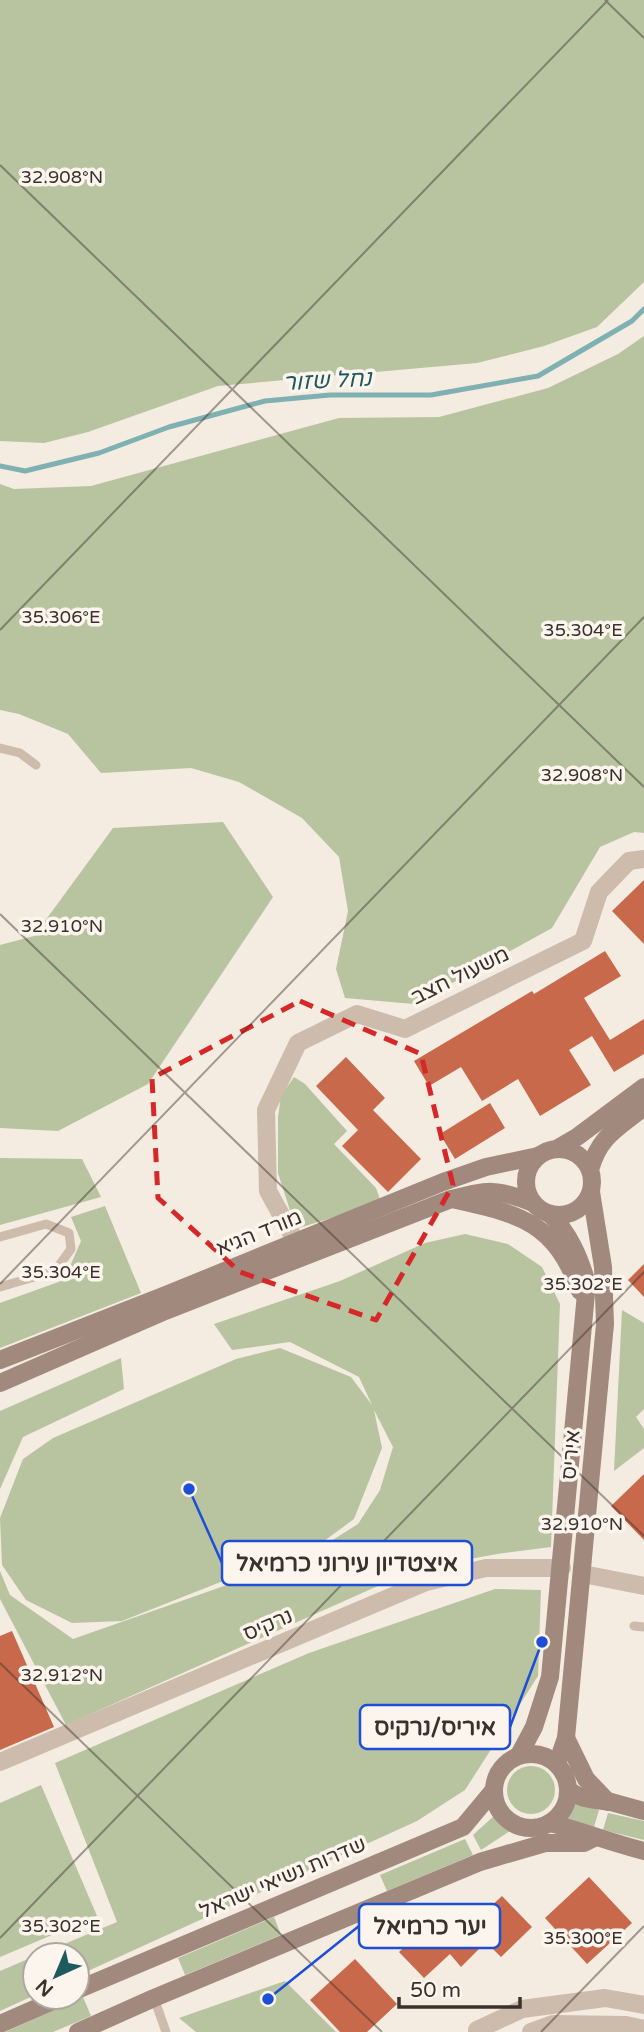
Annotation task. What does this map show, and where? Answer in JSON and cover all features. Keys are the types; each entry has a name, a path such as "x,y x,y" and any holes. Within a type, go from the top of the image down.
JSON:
{"street":[{"name":"משעול חצב","path":"296,1242 268,1191 266,1110 298,1043 357,1014 405,1028 583,941 599,892 629,861 644,859"},
{"path":"558,1148 576,1153 590,1170 591,1192 579,1209 570,1214 550,1214 531,1202 526,1191 527,1168 543,1152 558,1148 577,1137 644,1087"},
{"path":"590,1170 595,1151 601,1142 644,1107"},
{"name":"מורד הגיא","path":"0,1360 443,1182 486,1167 538,1156"},
{"name":"מורד הגיא","path":"0,1383 165,1311 451,1199 487,1190 531,1202"},
{"name":"איריס","path":"557,1764 566,1738 605,1324 603,1267 591,1192"},
{"path":"451,1199 505,1210 531,1223 552,1241 563,1256 586,1308"},
{"name":"איריס","path":"519,1755 534,1727 550,1677 586,1308 587,1283 580,1257 565,1231 550,1214"},
{"name":"נרקיס","path":"0,1762 426,1583 486,1568 562,1568"},
{"path":"583,1574 644,1586"},
{"path":"566,1738 586,1779 608,1802"},
{"path":"531,1828 520,1826 501,1813 494,1791 500,1769 519,1755 540,1754 557,1764 567,1780 564,1809 550,1823"},
{"path":"568,1790 581,1798 644,1811"},
{"name":"שדרות נשיאי ישראל","path":"91,1984 463,1828 494,1791"},
{"path":"480,1862 531,1828 550,1823 644,1851"},
{"path":"78,2032 480,1862 545,1843 584,1843 594,1838"},
{"path":"481,2032 477,2030 522,2009 605,1998 644,2005"},
{"path":"0,2024 30,2011"},
{"path":"531,2032 553,2024 626,2025 644,2029"}],"lane":[{"path":"0,748 20,753 36,765"},
{"path":"0,1237 46,1224 69,1233 71,1250 55,1271 0,1287"},
{"path":"154,1998 166,2032"}],"highlighted area":[{"path":"300,1001 421,1054 453,1185 376,1320 240,1272 158,1198 152,1078"}],"green space":[{"path":"0,0 644,0 644,282 597,327 544,346 477,363 218,386 88,432 44,443 0,441"},
{"path":"644,336 644,833 634,832 600,847 552,928 414,1004 345,998 336,969 348,911 339,857 302,818 239,782 191,768 101,773 68,734 19,714 0,710 0,484 14,489 91,486 339,418 439,417 548,388 618,354"},
{"path":"223,822 273,897 148,1084 58,1131 0,1128 0,945 34,936 113,828"},
{"path":"294,1077 305,1084 347,1131 334,1144 376,1188 381,1202 296,1229 278,1173 278,1117 281,1096"},
{"path":"0,1158 82,1159 101,1197 0,1225"},
{"path":"105,1206 141,1293 0,1348 0,1303 64,1280 81,1241 71,1217"},
{"path":"465,1234 508,1244 542,1267 560,1304 551,1547 416,1569 66,1725 0,1599 0,1571 10,1595 73,1639 304,1558 358,1524 380,1490 393,1447 374,1410 382,1448 354,1519 324,1541 122,1621 72,1623 26,1600 2,1565 0,1518 23,1459 53,1438 236,1359 280,1348 351,1377 372,1405 359,1377 290,1342 232,1350 214,1324 340,1281 425,1243"},
{"path":"622,1310 644,1323 644,1409 636,1417 644,1429 644,1448 614,1471"},
{"path":"121,1358 124,1389 23,1437 0,1489 0,1411"},
{"path":"495,1589 541,1590 538,1676 465,1790 417,1821 91,1970 91,1941 72,1941 117,1922 55,1763 309,1653"},
{"path":"531,1766 548,1773 555,1790 548,1807 531,1814 514,1807 507,1790 514,1773"},
{"path":"41,1785 97,1916 38,1941 21,1941 21,1948 0,1957 0,1803"},
{"path":"573,1802 599,1810 594,1827 567,1821"},
{"path":"608,1813 644,1821 644,1840 603,1830"},
{"path":"496,1814 513,1829 481,1850 473,1835"},
{"path":"465,1839 473,1855 387,1891 380,1875"},
{"path":"274,1917 281,1935 185,1975 178,1958"},
{"path":"21,1962 21,2001 0,2011 0,1971"},
{"path":"285,1981 336,2032 196,2032 179,2018"},
{"path":"52,2011 89,2011 91,2016 53,2032 5,2032"}],"building":[{"path":"644,880 644,944 612,911"},
{"path":"605,951 621,976 584,998 610,1040 644,1019 644,1054 614,1072 592,1036 569,1050 591,1085 540,1116 518,1079 482,1101 461,1067 429,1086 414,1061"},
{"path":"346,1057 385,1098 373,1110 421,1159 388,1192 342,1146 358,1130 316,1086"},
{"path":"490,1103 505,1128 455,1159 440,1134"},
{"path":"644,1264 644,1297 628,1280"},
{"path":"644,1474 644,1540 611,1506"},
{"path":"12,1631 54,1727 0,1750 0,1636"},
{"path":"589,1877 632,1923 587,1964 545,1918"},
{"path":"502,1896 532,1927 501,1957 486,1942 461,1967 450,1954 424,1978 399,1952 425,1927 433,1935 459,1909 473,1923"},
{"path":"355,1959 397,2004 367,2032 340,2032 310,2000"}],"waterway":[{"name":"נחל שזור","path":"0,466 25,471 99,453 169,427 265,401 330,395 431,395 538,376 632,321 644,309"}],"place":[{"name":"איצטדיון עירוני כרמיאל","path":"189,1489"},
{"name":"איריס/נרקיס","path":"542,1642"},
{"name":"יער כרמיאל","path":"268,1999"}]}
